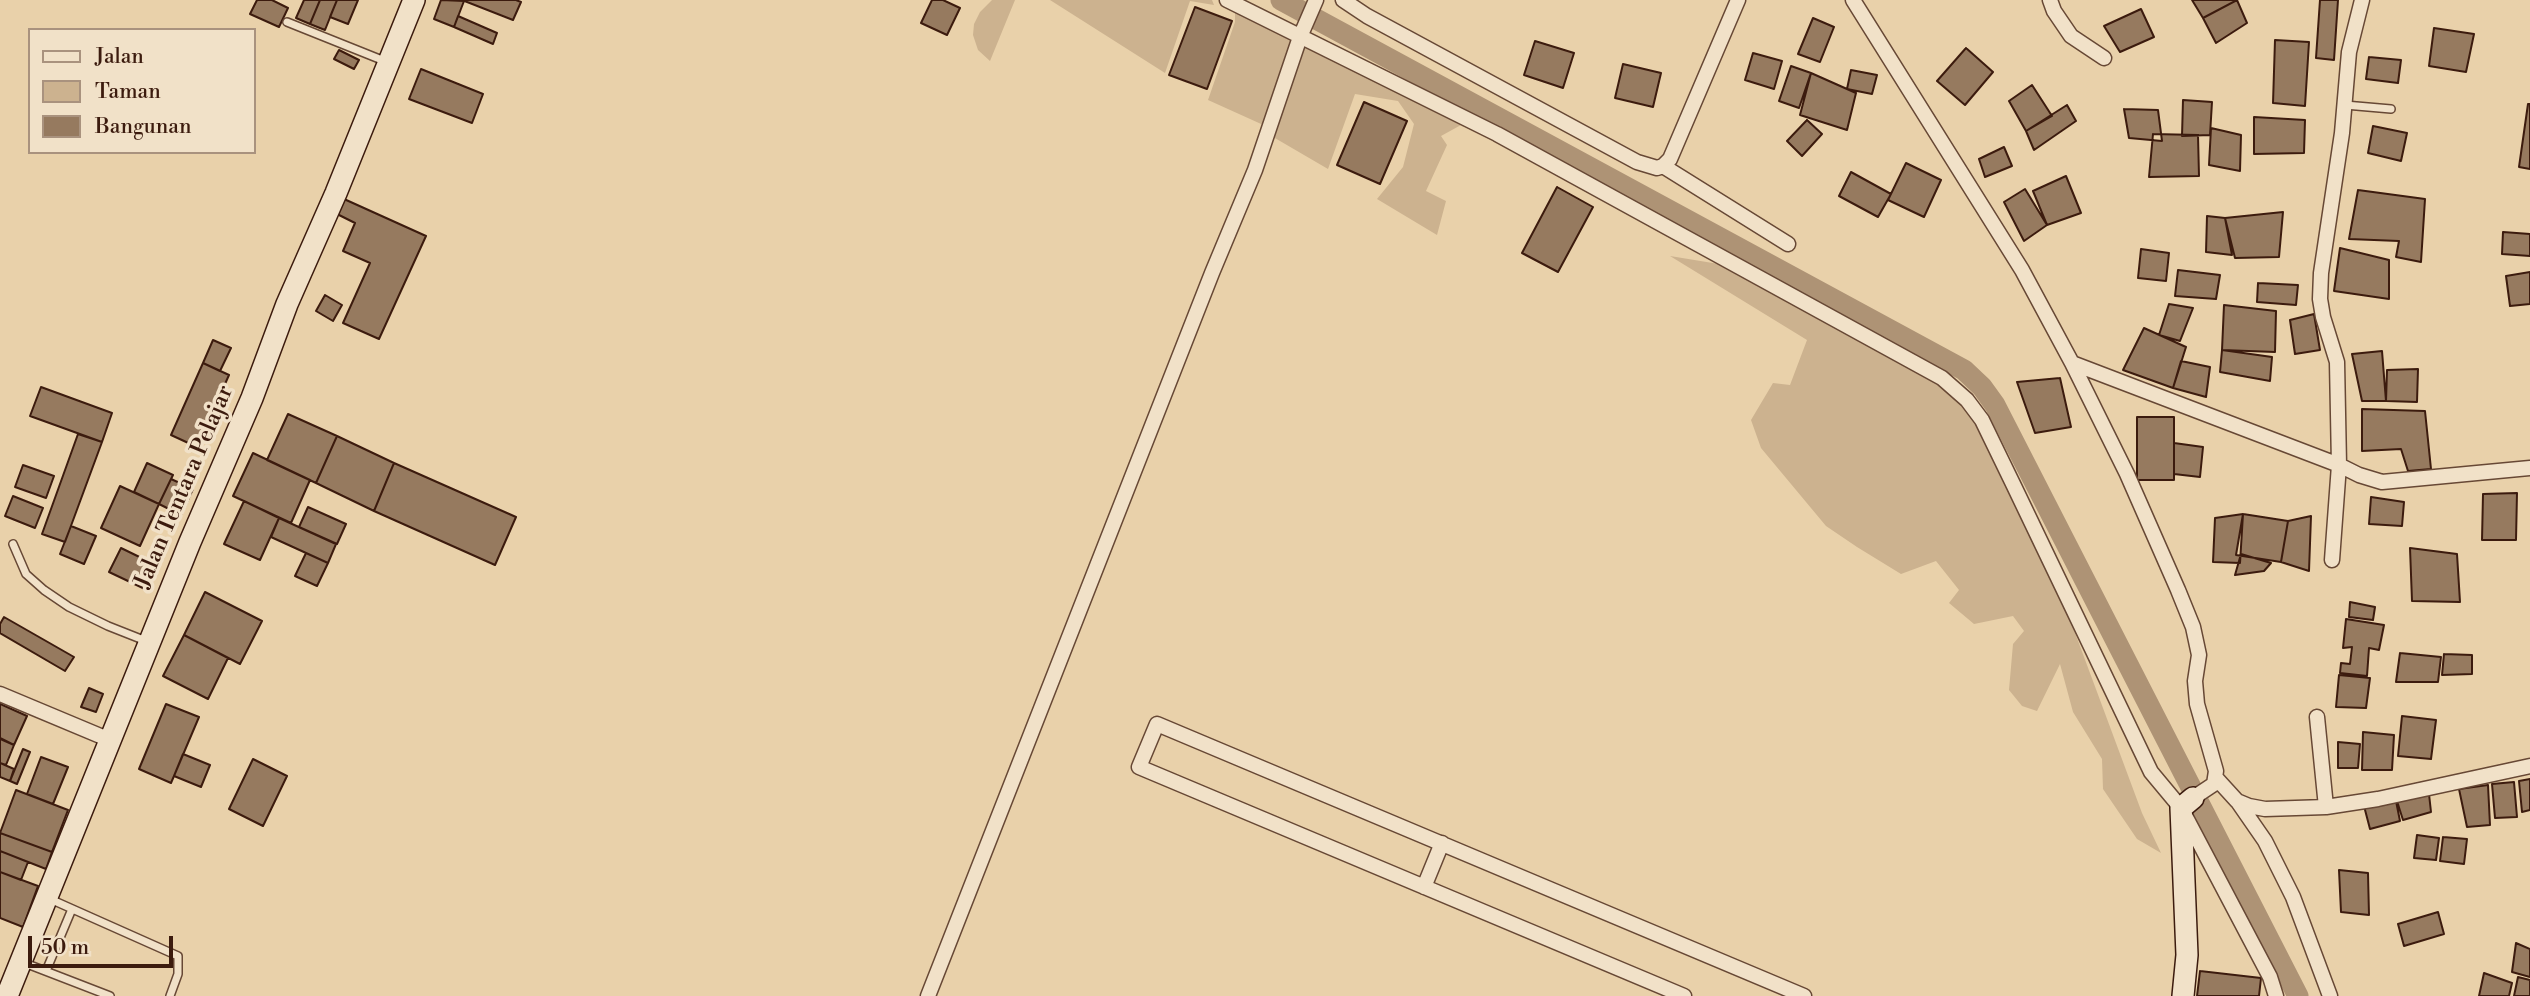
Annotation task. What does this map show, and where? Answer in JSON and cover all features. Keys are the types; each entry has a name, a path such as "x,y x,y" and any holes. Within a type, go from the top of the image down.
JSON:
{"main road":[{"name":"Jalan Tentara Pelajar","path":"7,996 149,642 252,398 287,304 336,193 414,0"},
{"path":"2183,996 2187,955 2187,803"}],"street":[{"path":"1227,0 1303,31 1497,134 1942,378 1967,400 1982,420 2151,772 2187,803 2270,977 2276,996"},
{"path":"928,996 1255,170 1315,0"},
{"path":"1343,0 1367,16 1637,162 1657,168 1670,159 1738,0"},
{"path":"1853,0 2022,270 2127,474 2193,627 2199,655 2195,681 2196,704 2212,750 2215,781 2237,801 2265,841 2293,897 2330,996"},
{"path":"2050,0 2071,36 2104,58"},
{"path":"2332,560 2339,465 2337,362 2323,317 2320,299 2321,273 2345,105 2349,52 2362,0"},
{"path":"1663,166 1788,244"},
{"path":"2072,363 2382,482 2530,468"},
{"path":"0,694 110,740"},
{"path":"2317,718 2326,807"},
{"path":"1684,996 1139,767 1157,724 1804,996"},
{"path":"2237,801 2265,809 2326,807 2378,799 2530,766"},
{"path":"2187,803 2215,781"},
{"path":"1424,887 1442,843"}],"lane":[{"path":"287,22 389,63"},
{"path":"2345,105 2391,109"},
{"path":"13,544 26,574 44,590 69,607 149,642"},
{"path":"46,897 178,956 178,974 170,996"},
{"path":"46,971 72,909"},
{"path":"20,961 110,996"}],"green space":[{"path":"992,0 1015,0 990,61 978,50 973,35 974,24 980,12"},
{"path":"1050,0 1212,0 1214,5 1190,1 1165,73"},
{"path":"1235,10 1289,37 1296,49 1306,46 1461,125 1441,136 1447,145 1426,191 1446,201 1437,235 1377,199 1403,167 1414,124 1398,101 1355,94 1328,169 1268,134 1270,128 1208,100 1235,22"},
{"path":"1670,256 1737,267 1953,386 1977,419 2071,622 2142,813 2161,853 2137,839 2103,789 2102,759 2073,712 2060,664 2037,711 2022,706 2009,690 2013,644 2024,631 2013,616 1974,624 1949,603 1959,590 1936,561 1901,574 1857,547 1826,526 1761,448 1751,420 1773,383 1790,385 1807,340"}],"building":[{"path":"257,0 272,0 288,8 279,27 250,14"},
{"path":"304,0 320,0 310,24 296,18"},
{"path":"320,0 337,0 325,30 310,24"},
{"path":"337,0 358,0 348,24 330,17"},
{"path":"441,0 464,1 454,27 434,19"},
{"path":"462,0 516,0 521,2 513,20"},
{"path":"932,0 943,0 960,8 947,35 921,23"},
{"path":"2192,0 2237,0 2203,18"},
{"path":"2237,0 2247,23 2216,43 2203,18"},
{"path":"2320,0 2338,0 2334,60 2316,58"},
{"path":"1195,7 1232,21 1207,89 1169,75"},
{"path":"2141,9 2154,37 2120,52 2104,26"},
{"path":"458,16 497,33 493,44 454,27"},
{"path":"1813,18 1834,27 1820,62 1798,54"},
{"path":"2434,28 2474,34 2466,72 2429,66"},
{"path":"2275,40 2309,42 2305,106 2273,103"},
{"path":"1535,41 1574,53 1563,88 1524,75"},
{"path":"1966,48 1993,72 1965,105 1937,81"},
{"path":"339,50 359,60 354,69 334,59"},
{"path":"1753,53 1782,61 1774,89 1745,80"},
{"path":"2369,57 2401,60 2398,83 2366,79"},
{"path":"1623,64 1661,73 1653,107 1615,98"},
{"path":"1791,66 1811,73 1799,108 1779,101"},
{"path":"421,69 483,94 472,123 409,99"},
{"path":"1851,70 1877,75 1872,94 1847,89"},
{"path":"1811,73 1856,93 1847,130 1800,115"},
{"path":"2032,85 2052,116 2026,131 2009,101"},
{"path":"2183,100 2212,102 2210,135 2182,136"},
{"path":"1364,102 1407,121 1380,184 1337,165"},
{"path":"2530,104 2530,169 2519,167"},
{"path":"2067,105 2076,121 2034,150 2026,131"},
{"path":"2124,109 2158,110 2162,141 2129,138"},
{"path":"2254,117 2305,120 2304,153 2254,154"},
{"path":"1807,120 1822,134 1802,156 1787,141"},
{"path":"2373,126 2407,133 2401,161 2368,153"},
{"path":"2211,128 2241,135 2240,171 2209,165"},
{"path":"2153,134 2198,135 2199,176 2149,177"},
{"path":"2004,147 2012,166 1985,177 1979,159"},
{"path":"1906,163 1941,180 1924,217 1888,200"},
{"path":"1851,172 1891,194 1878,217 1839,196"},
{"path":"2066,176 2081,213 2047,225 2033,191"},
{"path":"1557,187 1593,207 1558,272 1522,253"},
{"path":"2025,189 2047,225 2024,241 2004,202"},
{"path":"2358,190 2425,199 2421,262 2396,257 2399,241 2349,239"},
{"path":"344,199 426,236 379,339 343,323 370,263 343,251 355,223 337,214"},
{"path":"2283,212 2279,257 2235,258 2225,218"},
{"path":"2207,216 2225,218 2232,255 2206,252"},
{"path":"2503,232 2530,234 2530,256 2502,254"},
{"path":"2340,248 2389,260 2389,299 2334,291"},
{"path":"2141,249 2169,253 2166,281 2138,278"},
{"path":"2178,270 2220,275 2216,299 2175,296"},
{"path":"2530,272 2530,304 2510,306 2506,276"},
{"path":"2258,283 2298,285 2296,305 2257,302"},
{"path":"325,295 342,305 333,321 316,311"},
{"path":"2169,304 2193,308 2180,341 2159,335"},
{"path":"2224,305 2276,311 2275,352 2222,350"},
{"path":"2314,314 2320,350 2295,354 2290,320"},
{"path":"2144,328 2186,347 2173,388 2123,370"},
{"path":"213,340 231,348 220,371 203,363"},
{"path":"2222,350 2272,357 2270,381 2220,372"},
{"path":"2382,351 2386,401 2362,401 2352,354"},
{"path":"2181,361 2210,367 2206,397 2173,388"},
{"path":"203,363 229,375 197,447 171,435"},
{"path":"2418,369 2417,402 2386,401 2387,370"},
{"path":"2060,378 2071,427 2035,433 2017,382"},
{"path":"41,387 112,413 102,442 30,416"},
{"path":"2362,409 2425,411 2431,469 2408,471 2401,449 2362,451"},
{"path":"288,414 337,436 316,483 267,460"},
{"path":"2137,417 2174,417 2174,480 2137,480"},
{"path":"78,434 102,442 65,542 42,534"},
{"path":"337,436 394,463 374,511 316,483"},
{"path":"2174,443 2203,447 2200,477 2174,474"},
{"path":"253,453 310,480 291,523 233,496"},
{"path":"147,463 173,475 159,504 134,492"},
{"path":"394,463 516,517 495,565 374,511"},
{"path":"23,465 54,476 46,498 15,487"},
{"path":"171,479 193,489 181,515 159,504"},
{"path":"120,486 159,504 140,546 101,528"},
{"path":"2517,493 2516,540 2482,540 2483,494"},
{"path":"13,496 43,508 35,528 5,516"},
{"path":"2371,497 2404,502 2402,526 2369,524"},
{"path":"244,501 279,518 260,560 224,544"},
{"path":"308,507 346,524 337,544 299,527"},
{"path":"2243,514 2288,521 2281,562 2236,555"},
{"path":"2243,514 2240,563 2213,562 2215,518"},
{"path":"2311,516 2309,571 2281,562 2288,521"},
{"path":"279,518 336,544 328,563 271,537"},
{"path":"71,526 96,536 84,564 60,554"},
{"path":"121,548 158,566 147,590 109,572"},
{"path":"2410,548 2457,554 2460,602 2412,601"},
{"path":"306,553 328,563 317,586 295,576"},
{"path":"2241,554 2271,563 2264,571 2235,575"},
{"path":"205,592 262,621 240,664 184,635"},
{"path":"2350,602 2375,607 2373,620 2349,617"},
{"path":"4,617 74,657 65,671 0,633 0,624"},
{"path":"2346,619 2384,625 2379,650 2369,648 2367,676 2340,673 2341,663 2350,664 2352,647 2343,648"},
{"path":"184,635 228,658 208,699 163,676"},
{"path":"2400,653 2441,657 2438,682 2396,682"},
{"path":"2444,654 2472,655 2472,674 2442,675"},
{"path":"2339,675 2370,678 2366,708 2336,707"},
{"path":"89,688 103,694 96,712 81,707"},
{"path":"0,704 27,716 14,745 0,738"},
{"path":"166,704 199,717 171,783 139,769"},
{"path":"2402,716 2436,720 2431,759 2398,756"},
{"path":"2363,732 2394,735 2392,770 2362,770"},
{"path":"0,739 14,745 6,765 0,763"},
{"path":"2338,742 2360,744 2358,768 2338,768"},
{"path":"23,749 30,752 17,784 10,781"},
{"path":"183,754 210,765 201,787 174,776"},
{"path":"41,757 68,767 53,804 27,794"},
{"path":"253,759 287,776 263,826 229,809"},
{"path":"0,763 14,769 10,781 0,777"},
{"path":"2530,779 2530,810 2522,812 2519,781"},
{"path":"2514,782 2517,817 2495,818 2492,784"},
{"path":"2488,785 2490,825 2467,827 2459,789"},
{"path":"16,790 68,810 52,852 0,833"},
{"path":"2429,794 2431,812 2403,820 2396,798"},
{"path":"2396,801 2400,821 2370,829 2364,806"},
{"path":"0,833 52,852 46,869 0,851"},
{"path":"2417,835 2439,838 2436,860 2414,858"},
{"path":"2443,837 2467,839 2464,864 2440,861"},
{"path":"0,851 28,862 21,880 0,872"},
{"path":"2339,870 2368,873 2369,915 2341,912"},
{"path":"0,872 38,886 23,927 0,918"},
{"path":"2438,912 2444,934 2404,946 2398,924"},
{"path":"2516,943 2530,949 2530,977 2512,972"},
{"path":"2200,971 2261,978 2259,996 2197,996"},
{"path":"2484,973 2512,983 2509,996 2479,996"},
{"path":"2518,977 2530,980 2530,996 2514,996"}],"waterway":[{"path":"1281,0 1964,370 1982,387 1995,405 2298,996"}]}
